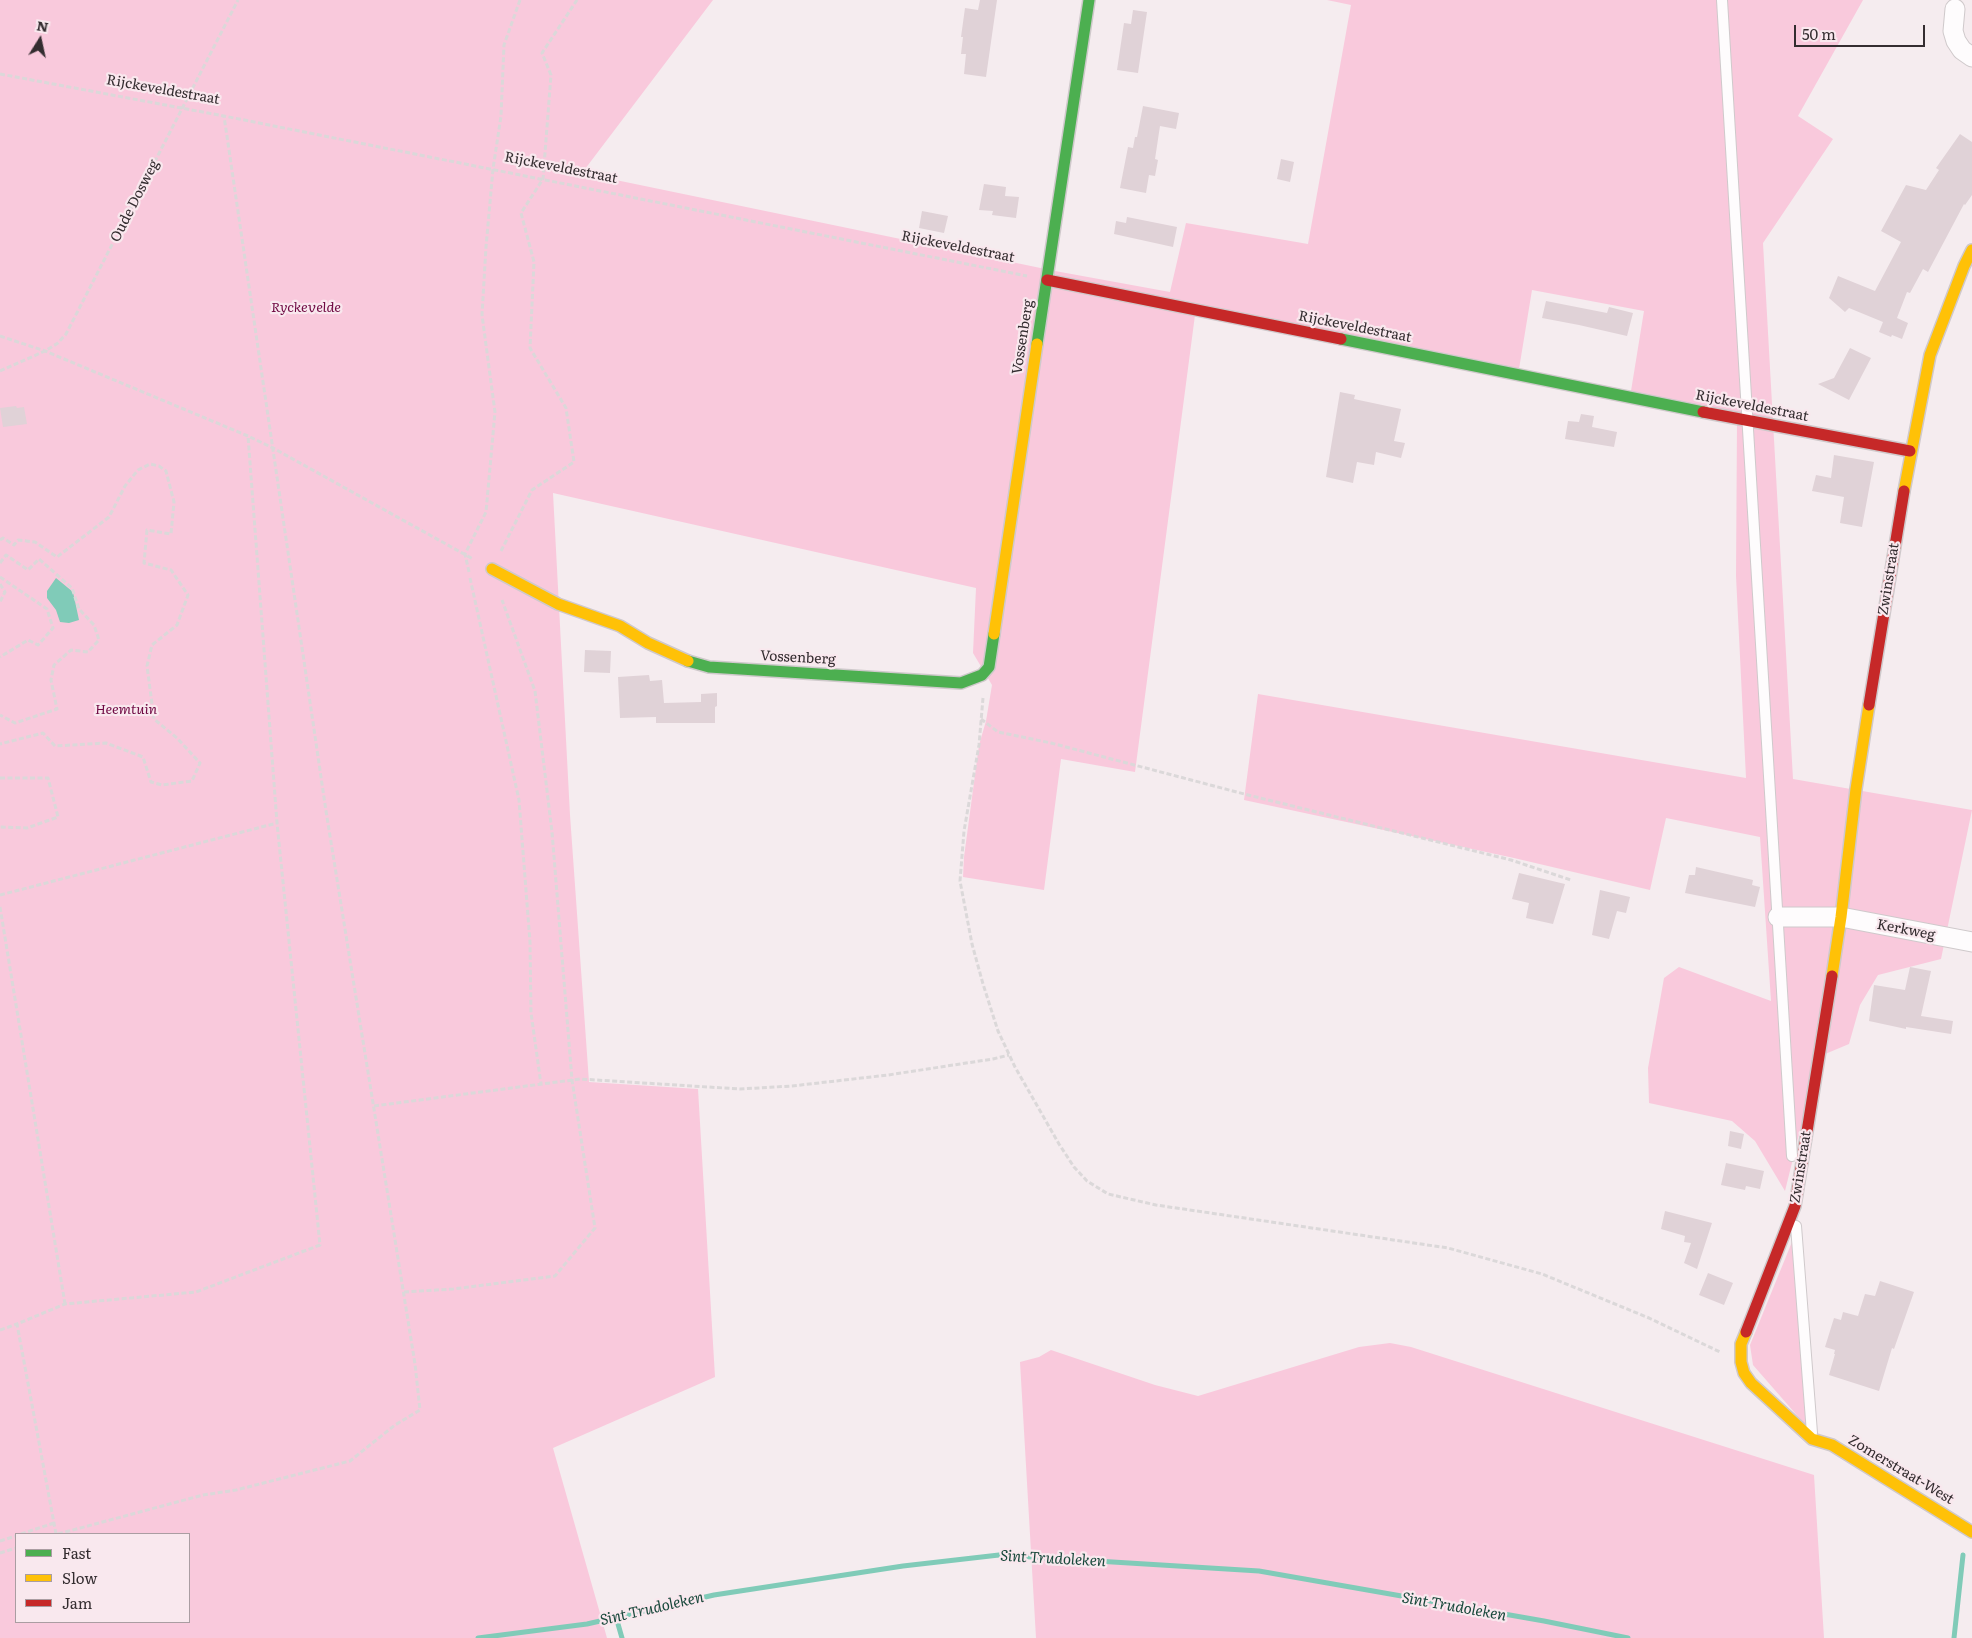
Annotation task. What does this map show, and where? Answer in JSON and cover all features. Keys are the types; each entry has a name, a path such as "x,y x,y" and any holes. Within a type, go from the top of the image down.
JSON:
{"street":[{"name":"Vossenberg","path":"492,569 558,604 620,626 648,643 687,661 718,668 961,683 982,675 988,666 991,653 1089,0"},
{"path":"1955,8 1953,31 1956,41 1962,50 1972,57"},
{"name":"Zwinstraat","path":"1741,1362 1741,1344 1795,1206 1840,917 1856,789 1910,451 1930,355 1972,250"},
{"name":"Rijckeveldestraat","path":"1047,280 1748,421 1910,451"},
{"path":"1778,917 1840,917"},
{"name":"Kerkweg","path":"1840,917 1972,942"},
{"path":"1741,1362 1744,1373 1751,1383 1812,1439"},
{"name":"Zomerstraat-West","path":"1812,1439 1839,1450 1972,1532"}],"lane":[{"path":"1722,0 1795,1206 1812,1439"}],"path":[{"name":"Oude Dosweg","path":"0,371 45,352 58,343 66,334 238,0"},
{"path":"520,0 504,45 501,116 493,170 482,315 495,412 486,512 465,554 520,800 530,942 530,1013 541,1084"},
{"path":"0,336 45,352 248,436 492,569 532,490 574,462 566,408 530,348 534,262 521,213 543,180 551,75 542,53 577,0"},
{"name":"Rijckeveldestraat","path":"0,74 182,110 224,116 1047,280"},
{"path":"61,1533 203,1494 236,1490 350,1461 395,1425 420,1410 404,1292 326,811 224,116"},
{"path":"0,1330 65,1304 196,1292 320,1244 278,823 248,436"},
{"path":"0,540 3,538 14,546 18,540 35,542 57,557 109,517 125,486 138,470 150,464 159,466 166,471 174,502 171,534 147,530 144,563 171,570 188,595 177,625 152,645 147,666 154,718 177,738 200,763 192,781 162,785 151,782 143,757 106,744 55,746 43,734 0,744"},
{"path":"0,563 6,555 28,570 38,559 72,588 80,609 94,625 100,640 88,652 71,650 54,665 51,680 57,709 15,723 0,715"},
{"path":"0,577 47,610 53,628 38,645 28,640 0,657"},
{"path":"0,584 5,592 0,602"},
{"path":"404,1292 454,1289 555,1276 595,1228 572,1080 552,832 535,691 502,597"},
{"path":"982,675 985,681 979,745 964,832 960,881 972,944 998,1030 1009,1055 1059,1144 1074,1167 1094,1187 1108,1194 1188,1210 1448,1248 1467,1253 1542,1274 1649,1318 1741,1362"},
{"path":"980,720 998,732 1051,743 1248,795 1511,860 1571,880"},
{"path":"0,778 48,778 58,816 27,828 0,827"},
{"path":"0,895 278,823"},
{"path":"0,907 65,1304"},
{"path":"374,1106 580,1079 740,1089 792,1086 888,1075 1009,1055"},
{"path":"17,1324 57,1533"},
{"path":"23,1533 54,1523"},
{"path":"0,1541 15,1536"},
{"path":"0,1553 15,1548"}],"green space":[{"name":"Ryckevelde","path":"0,0 713,0 582,173 1055,271 1170,292 1186,223 1308,244 1351,5 1327,0 1863,0 1798,116 1833,139 1763,243 1793,779 1972,810 1941,959 1878,975 1860,1005 1849,1044 1818,1057 1785,1191 1755,1141 1732,1121 1649,1103 1648,1068 1664,978 1679,967 1771,1001 1760,837 1666,818 1650,890 1514,858 1244,800 1258,694 1746,778 1736,576 1737,422 1631,391 1644,311 1532,290 1519,369 1195,315 1135,772 1061,759 1044,890 963,877 979,745 986,721 992,685 973,653 976,588 553,493 570,815 589,1082 698,1089 715,1377 553,1448 607,1638 0,1638"},
{"path":"1794,1237 1808,1428 1753,1365 1750,1345"},
{"path":"1390,1343 1411,1347 1814,1475 1824,1638 1036,1638 1020,1362 1039,1357 1051,1350 1155,1385 1198,1396 1359,1347"}],"shaded area":[{"path":"56,578 73,592 79,620 69,623 60,622 56,610 47,598 47,591"}],"building":[{"path":"980,0 997,0 986,77 964,74 966,54 961,54 965,8 978,10"},
{"path":"1133,10 1147,12 1138,73 1117,70 1124,23 1131,24"},
{"path":"1143,106 1179,113 1176,129 1160,126 1155,159 1158,160 1155,176 1149,175 1146,193 1120,188 1128,147 1133,148"},
{"path":"1960,134 1972,142 1972,195 1964,204 1928,272 1923,269 1910,293 1907,292 1897,318 1908,323 1902,339 1892,335 1891,337 1879,332 1883,322 1849,308 1845,312 1829,298 1838,276 1875,291 1901,242 1881,231 1906,185 1926,190 1939,170 1936,168"},
{"path":"1281,159 1294,162 1290,182 1277,179"},
{"path":"984,184 1006,187 1005,196 1019,197 1016,218 992,215 993,211 979,210"},
{"path":"922,211 948,216 944,233 919,228"},
{"path":"1127,217 1177,227 1173,247 1114,234 1116,221 1126,223"},
{"path":"1546,301 1607,313 1609,307 1633,313 1627,336 1542,318"},
{"path":"1850,348 1871,358 1849,400 1818,384 1834,378"},
{"path":"1340,392 1355,395 1354,399 1401,409 1394,441 1405,443 1401,458 1376,452 1374,465 1357,462 1353,483 1326,477"},
{"path":"16,406 17,408 24,407 27,424 3,427 0,408"},
{"path":"1581,414 1594,416 1592,427 1617,432 1614,447 1565,439 1568,421 1579,422"},
{"path":"1834,455 1874,462 1862,527 1840,523 1844,497 1812,491 1816,475 1831,478"},
{"path":"585,650 611,651 610,673 584,672"},
{"path":"649,675 650,681 662,680 664,703 701,702 701,694 717,693 715,723 656,723 656,717 620,718 618,677"},
{"path":"1696,867 1753,880 1752,885 1760,887 1755,907 1685,893 1689,875 1695,875"},
{"path":"1519,873 1565,884 1553,924 1526,918 1529,903 1512,899"},
{"path":"1600,890 1630,897 1626,913 1617,911 1609,939 1592,935"},
{"path":"1910,967 1931,971 1921,1016 1953,1021 1951,1034 1906,1027 1906,1029 1869,1021 1874,985 1905,990"},
{"path":"1730,1131 1744,1134 1741,1149 1728,1146"},
{"path":"1726,1163 1764,1171 1760,1189 1746,1186 1745,1190 1721,1185"},
{"path":"1665,1211 1712,1223 1697,1269 1684,1263 1691,1243 1684,1242 1685,1236 1661,1229"},
{"path":"1708,1273 1733,1283 1724,1305 1699,1295"},
{"path":"1880,1281 1914,1292 1894,1349 1892,1348 1879,1391 1829,1375 1835,1350 1825,1347 1834,1318 1841,1320 1843,1312 1858,1316 1865,1294 1875,1296"}],"waterway":[{"name":"Sint Trudoleken","path":"478,1638 587,1624 714,1595 903,1566 999,1555 1259,1571 1544,1621 1628,1638"},
{"path":"1954,1638 1963,1555"},
{"path":"616,1617 622,1638"}],"traffic: fast":[{"path":"1037,344 1089,0"},
{"path":"1341,339 1703,412"},
{"path":"688,661 709,667 961,683 982,675 989,667 994,634"}],"traffic: slow":[{"path":"1904,491 1930,355 1972,250"},
{"path":"994,634 1037,344"},
{"path":"492,569 558,604 620,626 648,643 688,661"},
{"path":"1832,976 1856,789 1869,705"},
{"path":"1746,1332 1741,1344 1741,1362 1744,1373 1751,1383 1812,1439 1832,1445 1972,1532"}],"traffic: jam":[{"path":"1047,280 1341,339"},
{"path":"1703,412 1910,451"},
{"path":"1869,705 1904,491"},
{"path":"1746,1332 1795,1206 1832,976"}],"park label":[{"name":"Heemtuin","path":"126,710"}]}
